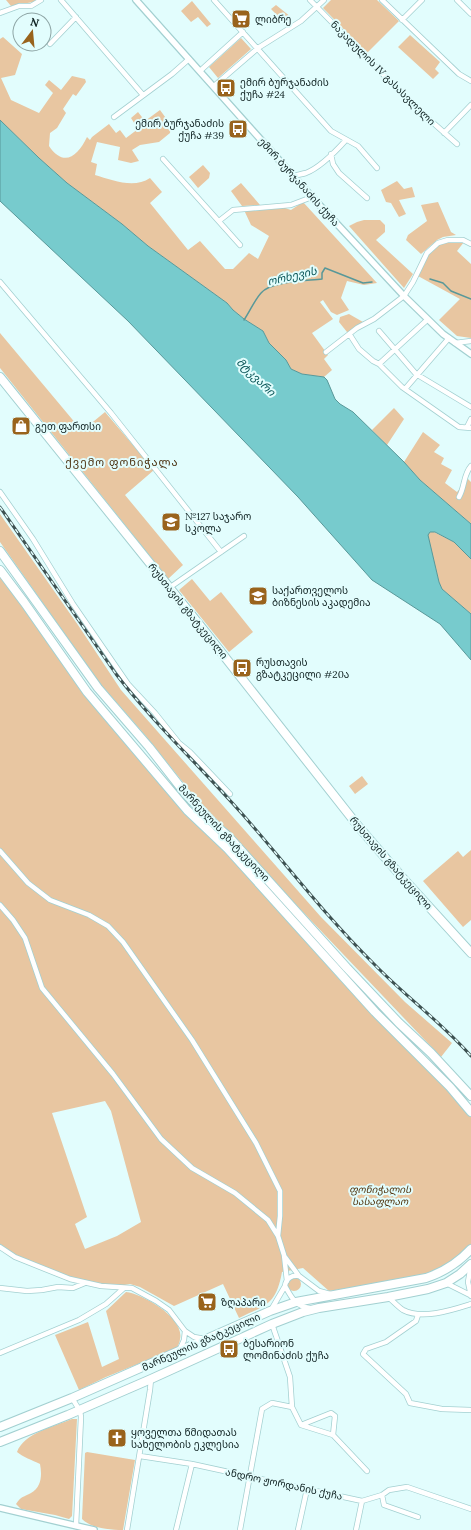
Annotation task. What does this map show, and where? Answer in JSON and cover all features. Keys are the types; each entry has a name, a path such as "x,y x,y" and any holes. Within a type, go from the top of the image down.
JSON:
{"highway":[{"name":"რუსთავის გზატკეცილი","path":"0,377 358,826 471,953"},
{"name":"მარნეულის გზატკეცილი","path":"0,551 41,607 84,670 149,747 184,793 229,837 391,1014 431,1052 471,1096"},
{"name":"მარნეულის გზატკეცილი","path":"0,570 87,692 187,810 227,848 374,1012 450,1087 471,1112"},
{"path":"374,1012 382,1004"},
{"path":"384,1022 391,1014"},
{"name":"მარნეულის გზატკეცილი","path":"0,1427 72,1398 270,1311 296,1302 330,1294 386,1286 426,1278 439,1273 462,1258 471,1249"},
{"name":"მარნეულის გზატკეცილი","path":"0,1442 79,1410 272,1324 303,1312 428,1290 446,1283 471,1265"}],"street":[{"path":"0,13 16,7 31,6 41,0"},
{"path":"61,0 143,95"},
{"name":"ემირ ბურჯანაძის ქუჩა","path":"136,0 312,197 404,296 427,320 471,354"},
{"path":"214,0 331,131 358,146 377,168"},
{"name":"ნაკადულის IV გასასვლელი","path":"310,0 413,105 457,144"},
{"path":"214,86 258,48 301,21 324,0"},
{"path":"382,0 459,74 471,80"},
{"path":"402,20 422,0"},
{"path":"457,0 471,14"},
{"path":"52,42 76,17"},
{"path":"200,71 243,32"},
{"path":"114,118 188,60"},
{"path":"444,133 471,105"},
{"path":"293,176 306,173 316,167 346,140"},
{"path":"332,154 333,164 339,174 367,198"},
{"path":"163,158 240,246"},
{"path":"218,221 233,210 291,205 312,197"},
{"path":"326,352 364,324 374,320 404,296 413,282 427,253 438,243 448,240 463,240 471,244"},
{"path":"0,282 111,413 221,552"},
{"path":"379,364 427,320"},
{"path":"379,331 411,369 418,375 471,407"},
{"path":"350,335 358,349 379,364 405,389 459,427 469,427 471,419"},
{"path":"405,389 449,338"},
{"path":"455,343 471,341"},
{"path":"459,497 463,489 466,473 471,466"},
{"path":"0,492 32,539 72,604 128,684 180,743 230,794"},
{"path":"169,588 244,536"},
{"path":"0,851 28,883 50,900 89,915 108,926 123,942 192,1040 256,1143 280,1191 278,1236"},
{"path":"0,905 13,920 25,938 42,988 113,1074 161,1139 192,1168 235,1192 268,1220 278,1236 284,1255 287,1280 270,1311"},
{"path":"0,1247 15,1257 70,1279 85,1283 132,1288 156,1300 169,1310 185,1331 194,1337 206,1339"},
{"path":"284,1255 300,1276 319,1291 330,1294"},
{"path":"471,1265 468,1282 471,1295"},
{"path":"287,1280 292,1276 300,1276"},
{"path":"0,1288 42,1290 58,1287 72,1288 85,1283"},
{"path":"446,1283 471,1295"},
{"path":"285,1286 292,1298 302,1306 308,1308 319,1308"},
{"path":"0,1353 79,1320 106,1304 124,1288"},
{"path":"388,1297 403,1310 418,1315 450,1311 471,1304"},
{"path":"418,1315 416,1321 386,1342 366,1349 363,1354 406,1394 410,1403 442,1409 471,1410"},
{"path":"272,1324 290,1377 292,1407 301,1425 333,1436 367,1471"},
{"path":"178,1352 184,1340 185,1331"},
{"path":"127,1530 140,1456 151,1379"},
{"path":"72,1398 81,1417 76,1526"},
{"path":"240,1530 262,1409 272,1403 292,1407"},
{"path":"301,1425 331,1412 335,1416 333,1436"},
{"name":"ანდრო ჟორდანის ქუჩა","path":"140,1456 192,1464 362,1501 382,1495"},
{"path":"176,1530 192,1464"},
{"path":"418,1517 384,1505 382,1495 389,1490 407,1487 471,1509"},
{"path":"298,1530 307,1489"},
{"path":"356,1530 362,1501"},
{"path":"0,1508 94,1530"}],"green space":[{"path":"6,0 37,0 11,6"},
{"path":"331,0 377,0 399,21 367,53 323,8"},
{"path":"192,1 211,24 207,27 198,17 191,22 181,11"},
{"path":"276,5 291,17 285,23 271,9"},
{"path":"410,35 440,62 435,69 439,73 433,79 398,47"},
{"path":"3,37 12,45 12,52 20,52 22,54 15,75 1,78 11,100 39,113 53,93 45,85 49,80 61,90 72,76 85,79 86,82 76,96 73,94 63,109 66,113 57,128 50,133 49,146 60,157 70,157 75,154 87,137 90,140 109,124 116,133 120,130 126,138 138,129 131,118 138,112 145,121 160,110 171,125 170,133 159,142 140,145 132,150 139,161 131,163 118,160 120,147 97,142 91,162 97,164 95,175 109,179 137,183 150,178 162,192 150,203 188,250 200,241 225,269 233,269 249,253 258,259 269,236 251,225 244,210 282,207 291,210 303,202 377,283 364,285 347,281 341,298 349,310 337,315 331,312 323,300 320,302 333,319 312,333 328,355 324,359 332,370 324,377 302,374 291,369 286,360 269,343 263,331 244,319 227,303 148,246 122,224 67,183 0,120 0,39"},
{"path":"241,38 251,49 218,78 209,67"},
{"path":"203,165 210,173 209,178 198,188 189,177"},
{"path":"397,181 404,189 412,187 415,197 399,200 406,214 399,217 391,203 386,202 381,190"},
{"path":"241,183 260,205 242,206 231,191"},
{"path":"438,202 451,232 456,235 443,237 437,240 421,254 406,240 408,235 427,221 421,205"},
{"path":"364,220 380,220 385,225 385,232 376,240 413,274 404,288 349,226"},
{"path":"448,241 464,242 457,251 471,264 471,338 457,336 439,320 460,299 418,276 426,259 432,251 436,247"},
{"path":"349,314 363,322 347,332 339,322 340,317"},
{"path":"0,333 82,431 105,412 154,470 125,495 183,565 168,579 0,368"},
{"path":"394,408 404,419 387,445 372,430"},
{"path":"423,432 440,445 434,452 444,458 441,464 452,470 445,483 457,492 468,479 471,482 471,524 420,480 404,462"},
{"path":"0,514 78,625 121,690 321,917 405,1002 452,1043 441,1057 283,891 244,847 194,796 145,735 97,680 0,542"},
{"path":"432,531 454,542 471,559 471,614 442,589 428,538 428,534"},
{"name":"ფონიჭალის სასაფლაო","path":"0,576 71,675 339,979 457,1098 471,1115 471,1247 462,1257 426,1276 329,1291 303,1268 282,1272 280,1283 273,1298 263,1306 239,1318 223,1284 174,1306 140,1287 130,1284 119,1286 69,1278 16,1255 0,1244","holes":["105,1101 111,1111 141,1222 117,1236 85,1249 75,1224 87,1217 52,1113"]},
{"path":"192,579 210,601 221,592 253,632 229,652 179,590"},
{"path":"362,776 368,784 355,794 349,786"},
{"path":"471,850 471,920 463,927 423,881 458,851 463,857"},
{"path":"294,1277 299,1279 301,1284 299,1289 294,1291 289,1289 287,1284 289,1279"},
{"path":"126,1292 152,1302 170,1315 180,1331 180,1340 177,1348 106,1377 79,1390 55,1335 88,1322 102,1367 119,1359 106,1311"},
{"path":"72,1419 77,1419 72,1516 69,1519 21,1509 16,1504 21,1498 35,1490 39,1484 41,1472 40,1464 17,1452 21,1445 33,1435"},
{"path":"87,1452 135,1460 123,1530 106,1529 90,1525 82,1519 85,1453"}],"water":[{"name":"მტკვარი","path":"0,120 67,183 122,224 148,246 227,303 244,319 263,331 269,343 286,360 291,369 302,374 324,377 327,380 335,399 340,404 353,412 404,462 420,480 471,524 471,559 454,542 435,532 430,532 428,535 442,589 471,614 471,660 440,624 372,580 298,497 128,321 0,201"}],"waterway":[{"name":"ორხევის","path":"244,320 261,293 266,289 281,284 322,279 322,273 325,268 363,283 372,282"},
{"name":"ორხევის","path":"430,279 443,283 451,291 471,299"}],"railway":[{"path":"0,507 116,674 131,693 228,798 324,910 357,946 386,976 448,1032 471,1056"}],"place":[{"name":"ლიბრე","path":"241,19"},
{"name":"ემირ ბურჯანაძის ქუჩა #24","path":"226,88"},
{"name":"ემირ ბურჯანაძის ქუჩა #39","path":"238,129"},
{"name":"გეთ ფართსი","path":"21,426"},
{"name":"№127 საჯარო სკოლა","path":"171,522"},
{"name":"საქართველოს ბიზნესის აკადემია","path":"258,596"},
{"name":"რუსთავის გზატკეცილი #20ა","path":"242,668"},
{"name":"ზღაპარი","path":"207,1302"},
{"name":"ბესარიონ ლომინაძის ქუჩა","path":"229,1349"},
{"name":"ყოველთა წმიდათას სახელობის ეკლესია","path":"117,1438"}],"district":[{"name":"ქვემო ფონიჭალა","path":"122,462"}]}
